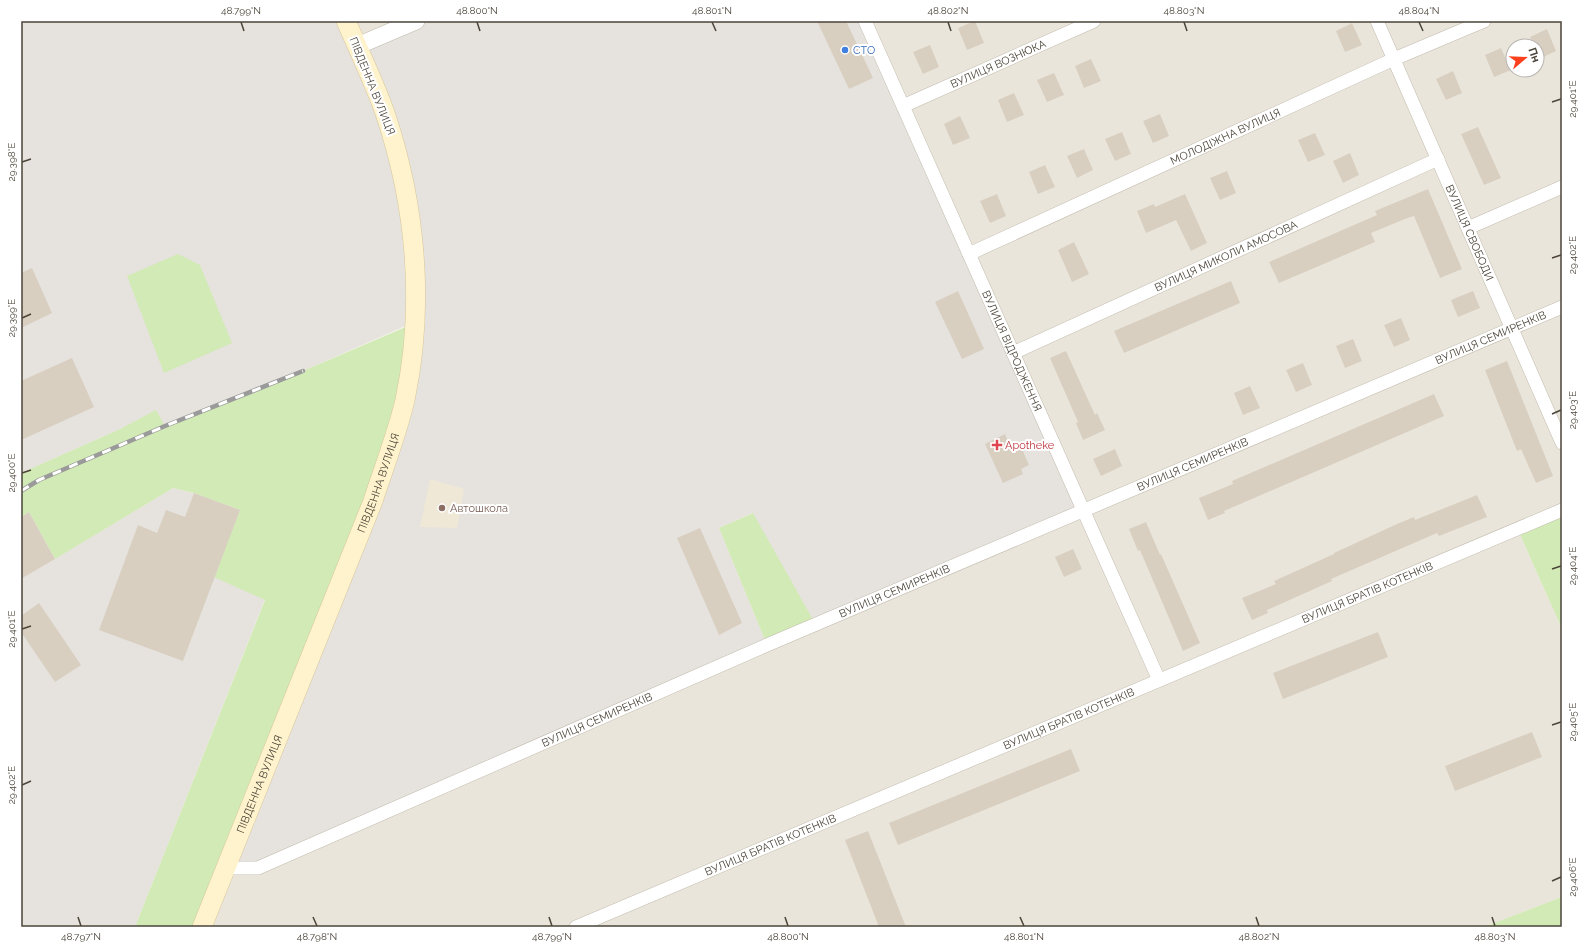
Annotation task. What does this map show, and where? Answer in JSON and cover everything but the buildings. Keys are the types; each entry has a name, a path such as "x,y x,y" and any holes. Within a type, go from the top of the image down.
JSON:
{"main road":[{"name":"ПІВДЕННА ВУЛИЦЯ","path":"202,927 227,868 373,501 397,429 409,371 413,343 416,286 412,226 408,196 397,153 384,112 346,21"}],"street":[{"path":"357,46 416,21"},
{"name":"ВУЛИЦЯ ВІДРОДЖЕННЯ","path":"865,21 1159,680"},
{"name":"ВУЛИЦЯ ВОЗНЮКА","path":"903,106 1094,21"},
{"name":"ВУЛИЦЯ СВОБОДИ","path":"1377,21 1562,444"},
{"name":"МОЛОДІЖНА ВУЛИЦЯ","path":"969,254 1394,59 1484,21"},
{"name":"ВУЛИЦЯ МИКОЛИ АМОСОВА","path":"1013,353 1438,159"},
{"path":"1468,228 1562,187"},
{"name":"ВУЛИЦЯ СЕМИРЕНКІВ","path":"227,868 258,868 753,651 1562,307"},
{"name":"ВУЛИЦЯ БРАТІВ КОТЕНКІВ","path":"576,927 1562,510"}],"shaded area":[{"path":"21,21 346,21 357,46 416,21 864,21 1084,511 816,625 752,513 719,528 767,645 258,868 227,868 414,322 303,371 165,426 156,411 118,430 21,473"},
{"path":"346,21 415,21 357,46"},
{"path":"864,21 1562,21 1562,510 1518,530 1562,629 1562,897 1484,927 202,927 227,868 767,645"},
{"name":"Автошкола","path":"430,479 464,489 457,528 420,527"},
{"path":"173,488 194,493 240,510 265,599 135,927 21,927 21,579"}],"green space":[{"path":"178,254 200,265 232,343 164,373 127,276"},
{"path":"415,323 405,399 202,927 135,927 265,600 214,577 240,510 194,493 173,488 55,559 29,512 21,517 21,473 118,430 156,410 165,426 303,371"},
{"path":"1562,510 1562,629 1518,530"},
{"path":"753,513 816,625 767,645 719,528"},
{"path":"1562,897 1562,927 1484,927"}],"railway":[{"path":"21,491 39,480 165,426 303,371"}],"place":[{"name":"СТО","path":"845,50"},
{"name":"Apotheke","path":"997,445"},
{"name":"Автошкола","path":"442,508"}]}
